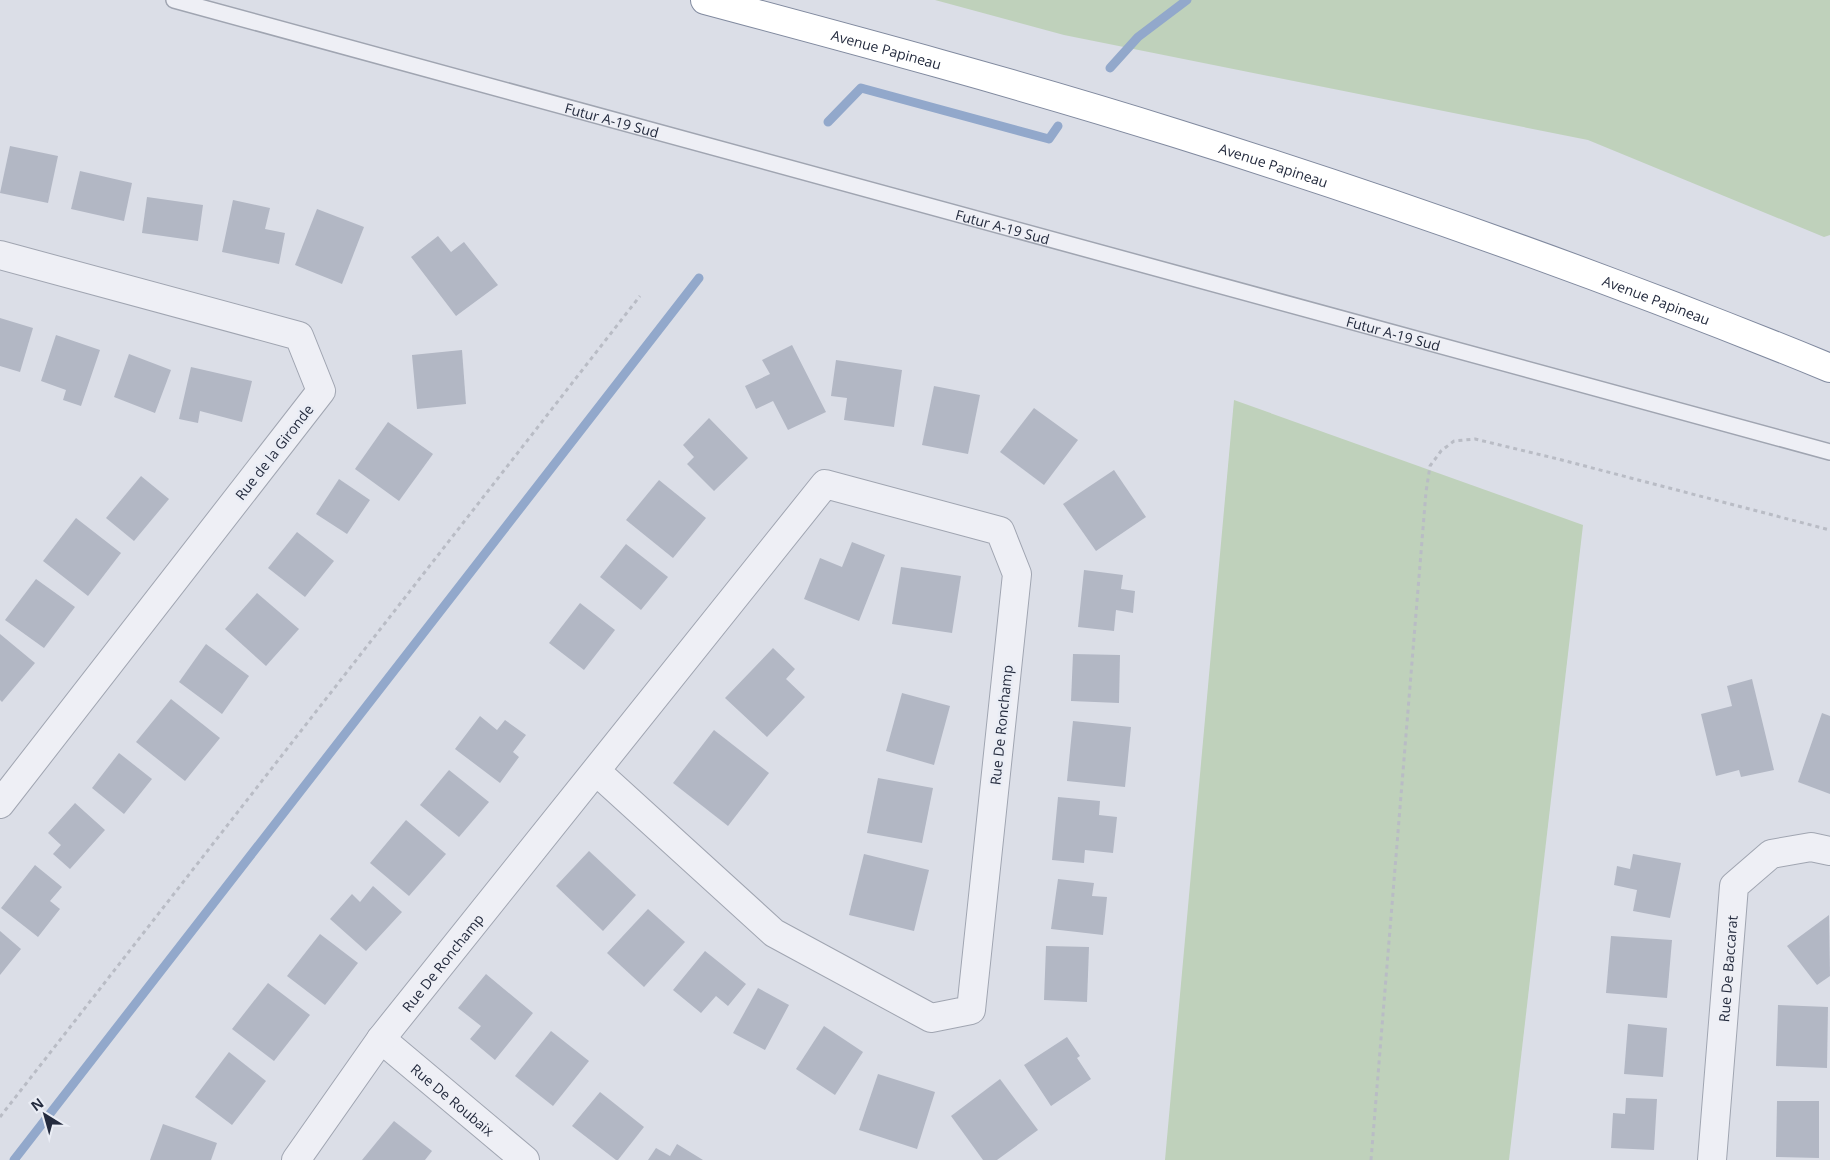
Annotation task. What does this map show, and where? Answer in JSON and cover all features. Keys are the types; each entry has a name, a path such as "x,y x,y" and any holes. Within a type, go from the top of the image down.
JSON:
{"highway":[{"name":"Avenue Papineau","path":"705,0 919,58 1174,133 1381,201 1571,268 1830,368"}],"street":[{"name":"Rue de la Gironde","path":"0,255 299,336 321,391 0,804"},
{"name":"Rue De Ronchamp","path":"296,1160 381,1039 825,484 1000,532 1017,574 971,1010 931,1018 774,933 596,771"},
{"name":"Rue De Baccarat","path":"1712,1160 1734,886 1771,854 1811,846 1830,851"},
{"name":"Rue De Roubaix","path":"381,1039 525,1160"}],"lane":[{"name":"Futur A-19 Sud","path":"174,0 1830,452"}],"path":[{"path":"0,1117 640,296"},
{"path":"1371,1160 1426,492 1430,466 1441,451 1454,441 1475,439 1567,461 1830,530"}],"green space":[{"path":"935,0 1830,0 1830,235 1824,237 1588,140 1064,35"},
{"path":"1234,400 1583,525 1509,1160 1165,1160"}],"building":[{"path":"10,146 58,156 48,203 0,193"},
{"path":"80,171 132,183 124,221 71,209"},
{"path":"147,197 203,205 198,241 142,233"},
{"path":"233,200 270,208 265,229 285,233 279,264 222,252"},
{"path":"317,209 364,227 342,284 295,265"},
{"path":"438,236 451,252 464,242 498,285 456,316 411,257"},
{"path":"0,318 33,328 20,372 0,366"},
{"path":"56,335 100,350 81,406 63,400 66,390 41,381"},
{"path":"792,345 826,412 788,430 773,401 756,409 745,386 770,374 762,360"},
{"path":"462,350 466,404 417,409 412,355"},
{"path":"129,354 171,370 155,413 114,397"},
{"path":"836,360 902,370 894,427 844,420 847,398 831,396"},
{"path":"191,367 252,381 242,422 200,411 198,423 179,419"},
{"path":"934,386 980,395 968,454 922,445"},
{"path":"1034,408 1078,440 1044,485 1000,452"},
{"path":"709,418 748,458 714,491 687,464 694,457 683,445"},
{"path":"388,422 433,454 399,501 355,469"},
{"path":"1114,470 1146,517 1096,551 1063,504"},
{"path":"141,476 169,499 134,541 106,518"},
{"path":"339,479 370,500 347,534 316,514"},
{"path":"659,480 706,518 673,558 626,520"},
{"path":"76,518 121,553 88,596 43,561"},
{"path":"297,532 334,561 305,597 268,568"},
{"path":"852,542 885,555 859,621 804,599 820,558 842,567"},
{"path":"626,544 668,577 641,610 600,577"},
{"path":"901,567 961,576 952,633 892,624"},
{"path":"1084,570 1123,575 1121,589 1135,591 1133,613 1116,610 1114,631 1078,627"},
{"path":"36,579 75,607 44,648 5,620"},
{"path":"257,593 299,629 266,666 225,629"},
{"path":"580,603 615,630 584,670 549,643"},
{"path":"0,634 35,663 2,702 0,700"},
{"path":"206,644 249,676 222,714 179,682"},
{"path":"773,648 795,669 786,679 805,697 767,737 725,698"},
{"path":"1073,654 1120,655 1119,703 1071,701"},
{"path":"1752,679 1774,770 1741,777 1739,770 1716,776 1701,714 1732,706 1727,686"},
{"path":"902,693 950,706 934,765 886,751"},
{"path":"171,699 220,738 185,781 136,742"},
{"path":"1822,713 1830,716 1830,794 1798,782"},
{"path":"480,716 497,730 505,720 526,735 513,752 519,757 500,783 455,749"},
{"path":"1073,721 1131,727 1125,787 1067,781"},
{"path":"714,730 769,773 728,826 673,783"},
{"path":"119,753 152,779 124,814 92,788"},
{"path":"449,770 489,802 459,837 420,805"},
{"path":"878,778 933,788 922,843 867,833"},
{"path":"1058,797 1100,801 1099,815 1117,817 1113,853 1085,850 1084,863 1052,860"},
{"path":"75,803 105,830 70,869 53,854 61,845 48,833"},
{"path":"406,820 446,854 409,896 370,863"},
{"path":"589,851 636,895 603,931 556,886"},
{"path":"864,854 929,870 914,931 849,915"},
{"path":"1633,854 1681,863 1670,918 1633,911 1637,890 1614,885 1617,866 1630,869"},
{"path":"35,865 62,887 50,901 60,909 38,937 1,908"},
{"path":"1058,879 1094,883 1092,896 1107,897 1103,935 1051,929"},
{"path":"373,886 402,912 366,951 330,919 352,894 360,902"},
{"path":"648,909 685,942 644,987 607,953"},
{"path":"1829,915 1830,976 1817,985 1787,946"},
{"path":"0,931 21,949 0,975"},
{"path":"320,934 358,963 325,1005 287,976"},
{"path":"1611,936 1672,940 1667,998 1606,993"},
{"path":"1046,946 1089,947 1087,1002 1044,1000"},
{"path":"705,951 746,984 728,1006 716,996 701,1013 673,990"},
{"path":"486,974 533,1013 495,1060 470,1039 481,1026 458,1008"},
{"path":"268,983 310,1015 274,1061 232,1029"},
{"path":"758,988 789,1005 765,1050 733,1033"},
{"path":"1778,1005 1828,1007 1827,1068 1776,1066"},
{"path":"1628,1024 1667,1028 1663,1077 1624,1074"},
{"path":"824,1026 863,1052 835,1095 796,1069"},
{"path":"551,1031 589,1061 553,1106 515,1076"},
{"path":"1067,1037 1080,1056 1077,1058 1091,1079 1051,1106 1024,1065"},
{"path":"229,1052 266,1081 232,1125 195,1097"},
{"path":"878,1074 935,1092 917,1149 859,1130"},
{"path":"1000,1079 1038,1130 997,1160 983,1160 951,1116"},
{"path":"600,1092 644,1127 618,1160 572,1126"},
{"path":"1626,1098 1657,1099 1654,1150 1611,1148 1613,1113 1625,1114"},
{"path":"1777,1101 1819,1101 1819,1158 1776,1157"},
{"path":"394,1121 432,1151 425,1160 362,1160"},
{"path":"163,1124 217,1143 211,1160 150,1160"},
{"path":"677,1144 703,1160 648,1160 656,1148 670,1156"}],"waterway":[{"path":"1110,68 1138,37 1187,0"},
{"path":"828,122 861,88 1049,139 1058,126"},
{"path":"14,1160 699,278"}]}
